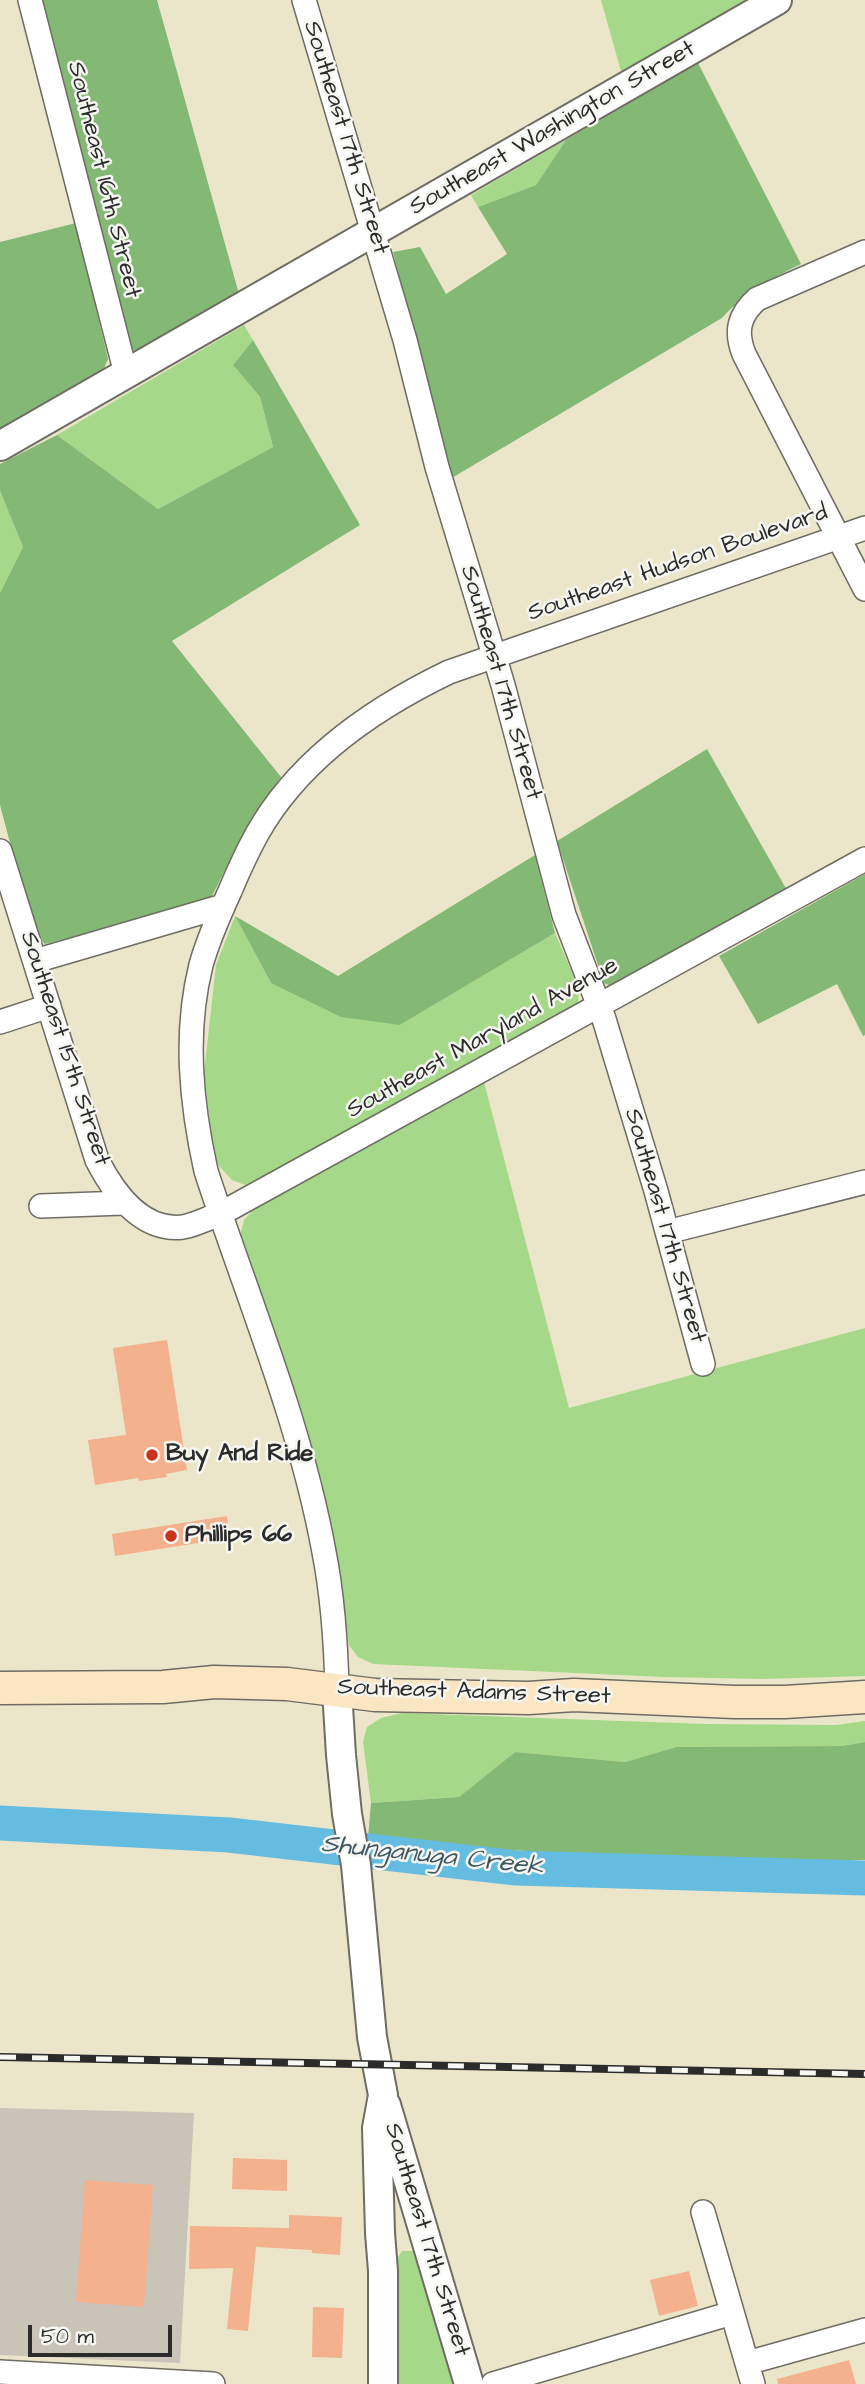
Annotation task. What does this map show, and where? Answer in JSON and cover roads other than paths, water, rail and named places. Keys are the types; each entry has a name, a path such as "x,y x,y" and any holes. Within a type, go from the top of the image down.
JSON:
{"main road":[{"name":"Southeast Adams Street","path":"0,1688 163,1686 214,1682 287,1684 375,1695 529,1698 574,1695 747,1702 865,1697"}],"street":[{"name":"Southeast 16th Street","path":"30,0 126,374"},
{"name":"Southeast 17th Street","path":"304,0 405,340 437,467 494,656 564,915 599,1006 667,1232 703,1364"},
{"name":"Southeast Washington Street","path":"0,446 777,0"},
{"path":"865,252 757,299 747,308 738,330 744,354 865,589"},
{"name":"Southeast Hudson Boulevard","path":"220,1214 206,1171 192,1090 194,1007 202,965 223,906 258,831 311,765 364,720 411,690 449,672 865,528"},
{"name":"Southeast 15th Street","path":"0,851 97,1160 123,1203"},
{"name":"Southeast Maryland Avenue","path":"123,1203 156,1225 172,1228 186,1227 220,1214 865,859"},
{"path":"35,961 223,906"},
{"path":"0,1022 49,1006"},
{"path":"667,1232 865,1182"},
{"path":"41,1206 123,1203"},
{"path":"220,1214 289,1414 315,1509 329,1583 336,1646 341,1755 364,1940 372,2037 383,2095 377,2128 383,2271 383,2384"},
{"name":"Southeast 17th Street","path":"383,2095 469,2384"},
{"path":"703,2212 750,2374 865,2329"},
{"path":"383,2271 390,2248 421,2224"},
{"path":"493,2384 732,2313"},
{"path":"0,2372 213,2384"}],"waterway":[{"name":"Shunganuga Creek","path":"0,1823 229,1835 516,1868 865,1878"}],"railway":[{"path":"0,2057 865,2074"}],"place":[{"name":"Buy And Ride","path":"152,1455"},
{"name":"Phillips 66","path":"171,1536"}]}
